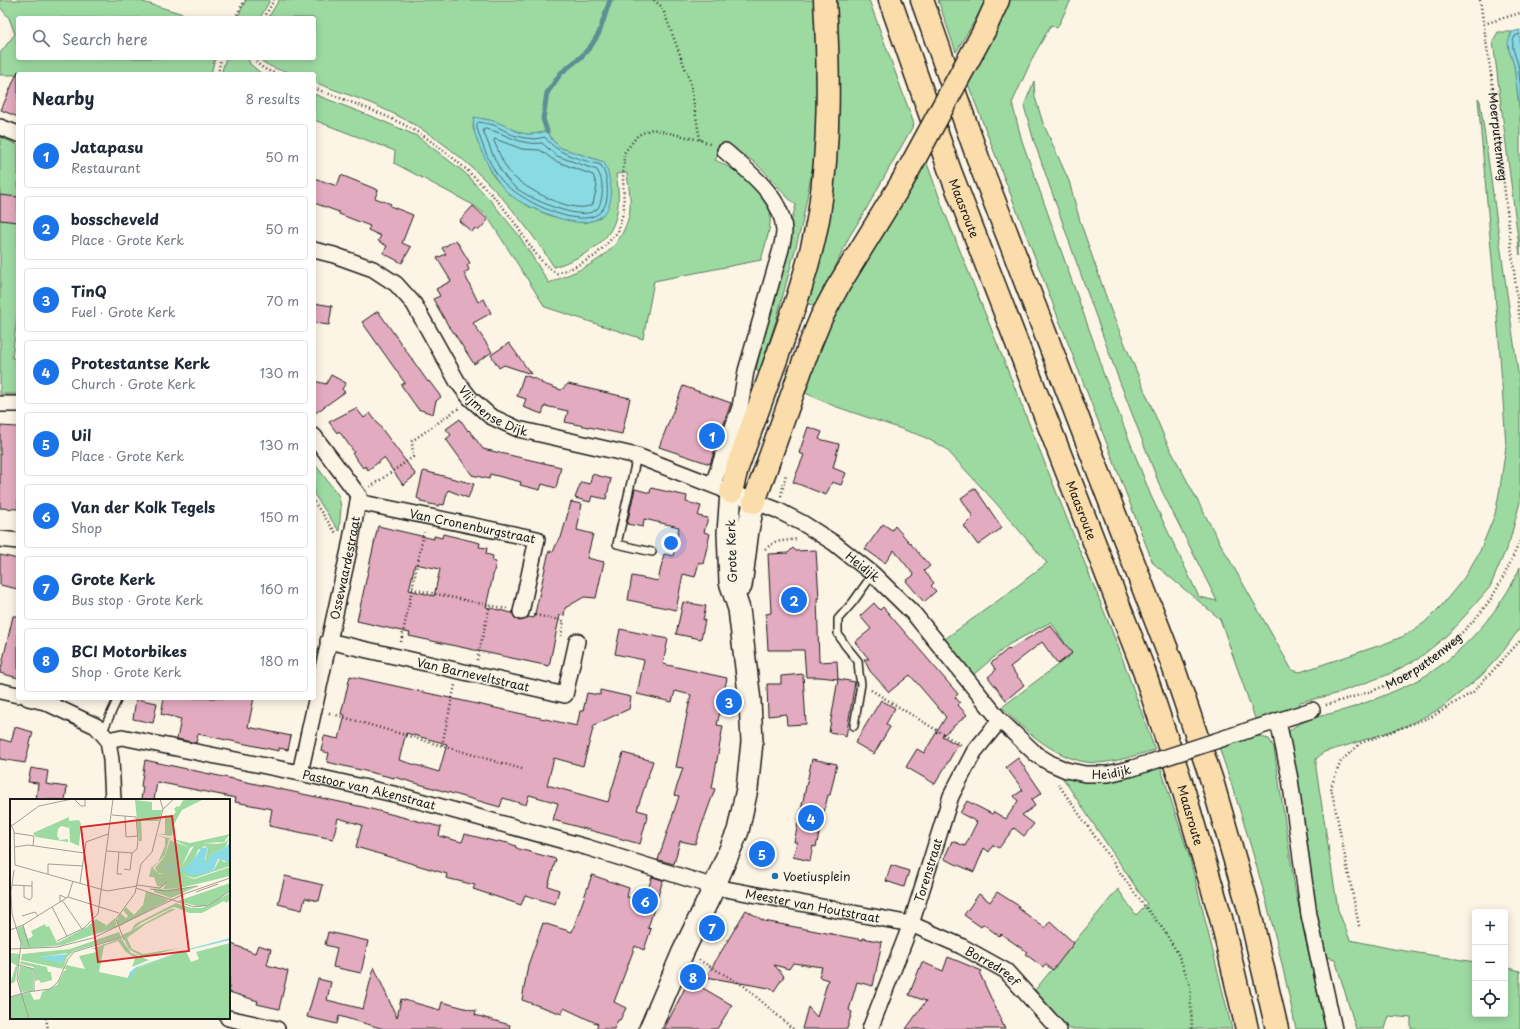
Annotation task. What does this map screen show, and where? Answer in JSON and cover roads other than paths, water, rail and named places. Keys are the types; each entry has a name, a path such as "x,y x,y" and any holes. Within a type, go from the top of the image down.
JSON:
{"highway":[{"path":"722,488 737,468 758,410 800,287 818,216 827,140 829,74 826,0"},
{"name":"Maasroute","path":"890,0 953,178 1143,668 1182,786 1222,918 1247,1029"},
{"path":"922,0 980,164 1171,660 1212,781 1249,909 1277,1029"},
{"path":"754,502 809,346 821,318 837,288 902,182 984,31 998,0"}],"main road":[{"name":"Grote Kerk","path":"650,1029 738,831 747,789 752,742 750,701 739,609 730,582 728,533 722,488"},
{"name":"Grote Kerk","path":"739,609 748,530 754,502"}],"street":[{"path":"0,127 16,133"},
{"path":"722,488 740,407 746,371 781,250 784,232 782,215 773,199 753,176 725,151"},
{"name":"Vlijmense Dijk","path":"316,250 334,255 372,270 396,284 414,304 457,381 470,398 490,416 518,429 638,456 722,488"},
{"path":"0,404 16,404"},
{"path":"316,439 358,499"},
{"name":"Heidijk","path":"722,488 777,510 804,524 834,543 873,574 914,614 1000,720 1037,755 1066,770 1085,774 1108,774 1133,768 1278,721"},
{"name":"Van Cronenburgstraat","path":"358,499 428,516 537,539 521,612"},
{"name":"Ossewaardestraat","path":"316,695 349,550 358,499"},
{"path":"0,539 16,540"},
{"name":"Van Barneveltstraat","path":"328,641 565,695 577,641"},
{"path":"0,691 16,695"},
{"path":"36,700 45,702 96,726 105,737 111,760 113,799"},
{"name":"Ossewaardestraat","path":"300,774 315,700"},
{"path":"1312,710 1278,721 1290,779 1310,915 1334,1029"},
{"name":"Torenstraat","path":"870,1029 911,924 951,796 974,752 1000,720"},
{"name":"Pastoor van Akenstraat","path":"105,737 122,737 398,796 586,847 714,887"},
{"name":"Meester van Houtstraat","path":"714,887 911,924"},
{"name":"Borredreef","path":"911,924 961,946 1006,971 1058,1029"},
{"path":"230,1018 277,1029"}],"lane":[{"path":"638,456 617,544 652,552"},
{"path":"854,726 861,684 858,661 838,634 838,619 853,602 873,574"},
{"path":"105,737 117,700"}],"water":[{"path":"1520,30 1520,113 1514,65 1508,42 1512,32"},
{"path":"474,117 493,121 525,134 547,131 552,140 561,148 604,162 610,181 611,200 603,215 596,220 585,222 568,221 532,208 508,193 490,169 478,143 475,135"}],"waterway":[{"path":"547,131 543,119 547,93 561,73 581,57 591,46 599,33 610,0"}],"place":[{"name":"Jatapasu","path":"712,436"},
{"name":"bosscheveld","path":"794,600"},
{"name":"TinQ","path":"729,702"},
{"name":"Protestantse Kerk","path":"811,818"},
{"name":"Uil","path":"762,854"},
{"name":"Voetiusplein","path":"775,876"},
{"name":"Van der Kolk Tegels","path":"645,901"},
{"name":"Grote Kerk","path":"712,928"},
{"name":"BCI Motorbikes","path":"693,977"}]}
